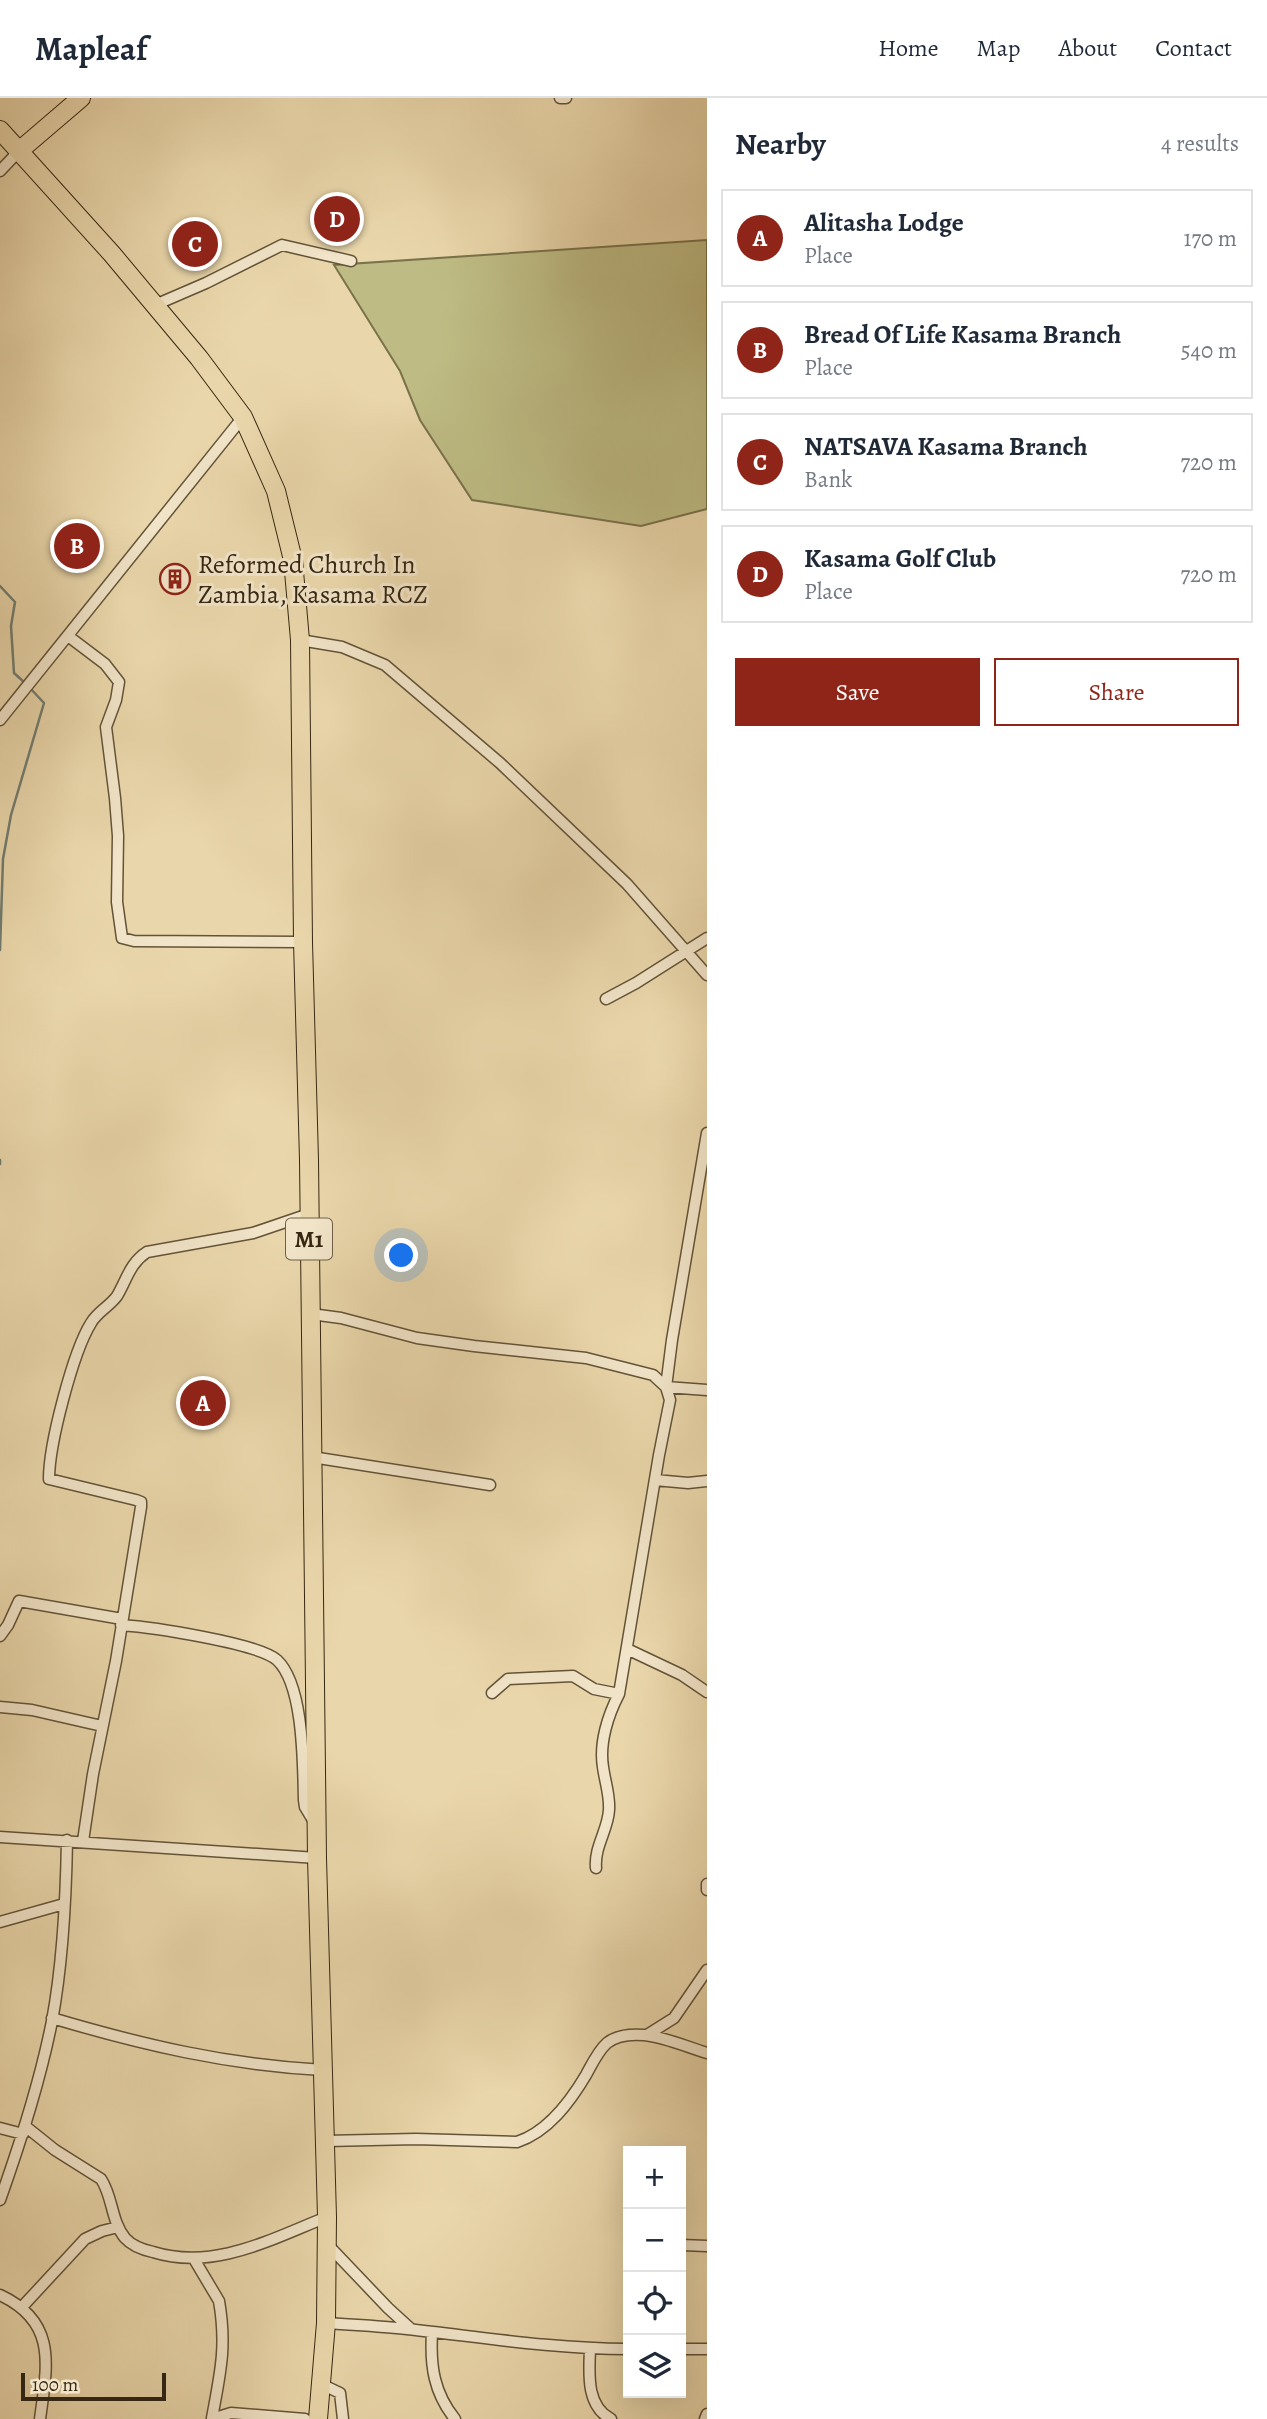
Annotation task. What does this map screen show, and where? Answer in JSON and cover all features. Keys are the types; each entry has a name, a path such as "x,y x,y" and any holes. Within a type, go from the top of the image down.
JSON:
{"main road":[{"path":"0,130 19,151 81,98"},
{"name":"M1","path":"19,151 155,305 199,358 243,418 265,462 286,526 293,560 300,640 317,1858 326,2141 326,2323 318,2419"}],"street":[{"path":"560,98 566,98"},
{"path":"0,171 19,151"},
{"path":"155,305 206,284 282,244 351,261"},
{"path":"0,720 243,418"},
{"path":"68,636 105,664 119,682 116,700 106,727 118,836 117,902 122,939 303,942"},
{"path":"300,640 342,647 385,665 500,763 627,884 707,975"},
{"path":"606,999 707,938"},
{"path":"596,1868 596,1854 609,1810 608,1788 602,1766 604,1738 610,1711 619,1694 670,1400 666,1387 680,1282 707,1133"},
{"path":"83,1841 116,1661 141,1502 49,1479 55,1433 77,1354 92,1321 115,1300 136,1259 147,1252 253,1233 309,1213"},
{"path":"311,1314 341,1318 417,1338 586,1358 653,1375 666,1387 707,1390"},
{"path":"312,1457 490,1485"},
{"path":"655,1480 688,1483 707,1480"},
{"path":"0,1636 19,1601 251,1648 269,1655 280,1663 295,1697 301,1728 305,1807 317,1827"},
{"path":"626,1649 682,1675 707,1692"},
{"path":"492,1692 508,1679 573,1676 594,1689 619,1694"},
{"path":"0,1707 32,1710 102,1726"},
{"path":"0,1837 317,1858"},
{"path":"0,2200 24,2130 52,2018 64,1904 67,1840"},
{"path":"707,1884 707,1890"},
{"path":"0,1922 64,1904"},
{"path":"647,2035 674,2018 707,1970"},
{"path":"52,2018 139,2043 211,2059 323,2070"},
{"path":"326,2141 415,2139 517,2142 530,2138 546,2126 572,2098 606,2045 614,2039 647,2035 707,2053"},
{"path":"0,2128 24,2130 101,2179 124,2237 137,2247 170,2258 194,2259 246,2250 327,2217"},
{"path":"22,2308 85,2239 118,2227"},
{"path":"327,2244 411,2329"},
{"path":"686,2245 707,2246"},
{"path":"194,2259 219,2301 224,2335 223,2364 212,2418 231,2413 305,2419"},
{"path":"0,2295 22,2308 37,2323 46,2351 40,2419"},
{"path":"326,2323 411,2329 590,2349 623,2349"},
{"path":"432,2333 431,2357 436,2389 455,2419"},
{"path":"590,2349 589,2377 592,2394 596,2407 611,2419"},
{"path":"686,2349 707,2349"},
{"path":"321,2384 340,2393 343,2419"},
{"path":"705,2419 707,2414"}],"shaded area":[{"path":"707,240 707,509 641,526 472,500 420,420 400,371 334,265"}],"waterway":[{"path":"0,586 15,602 11,626 14,673 25,683"},
{"path":"0,950 3,859 11,815 44,703 30,688"}],"place":[{"name":"Kasama Golf Club","path":"337,219"},
{"name":"NATSAVA Kasama Branch","path":"195,244"},
{"name":"Bread Of Life Kasama Branch","path":"77,546"},
{"name":"Reformed Church In Zambia, Kasama RCZ","path":"175,579"},
{"name":"Alitasha Lodge","path":"203,1403"}]}
